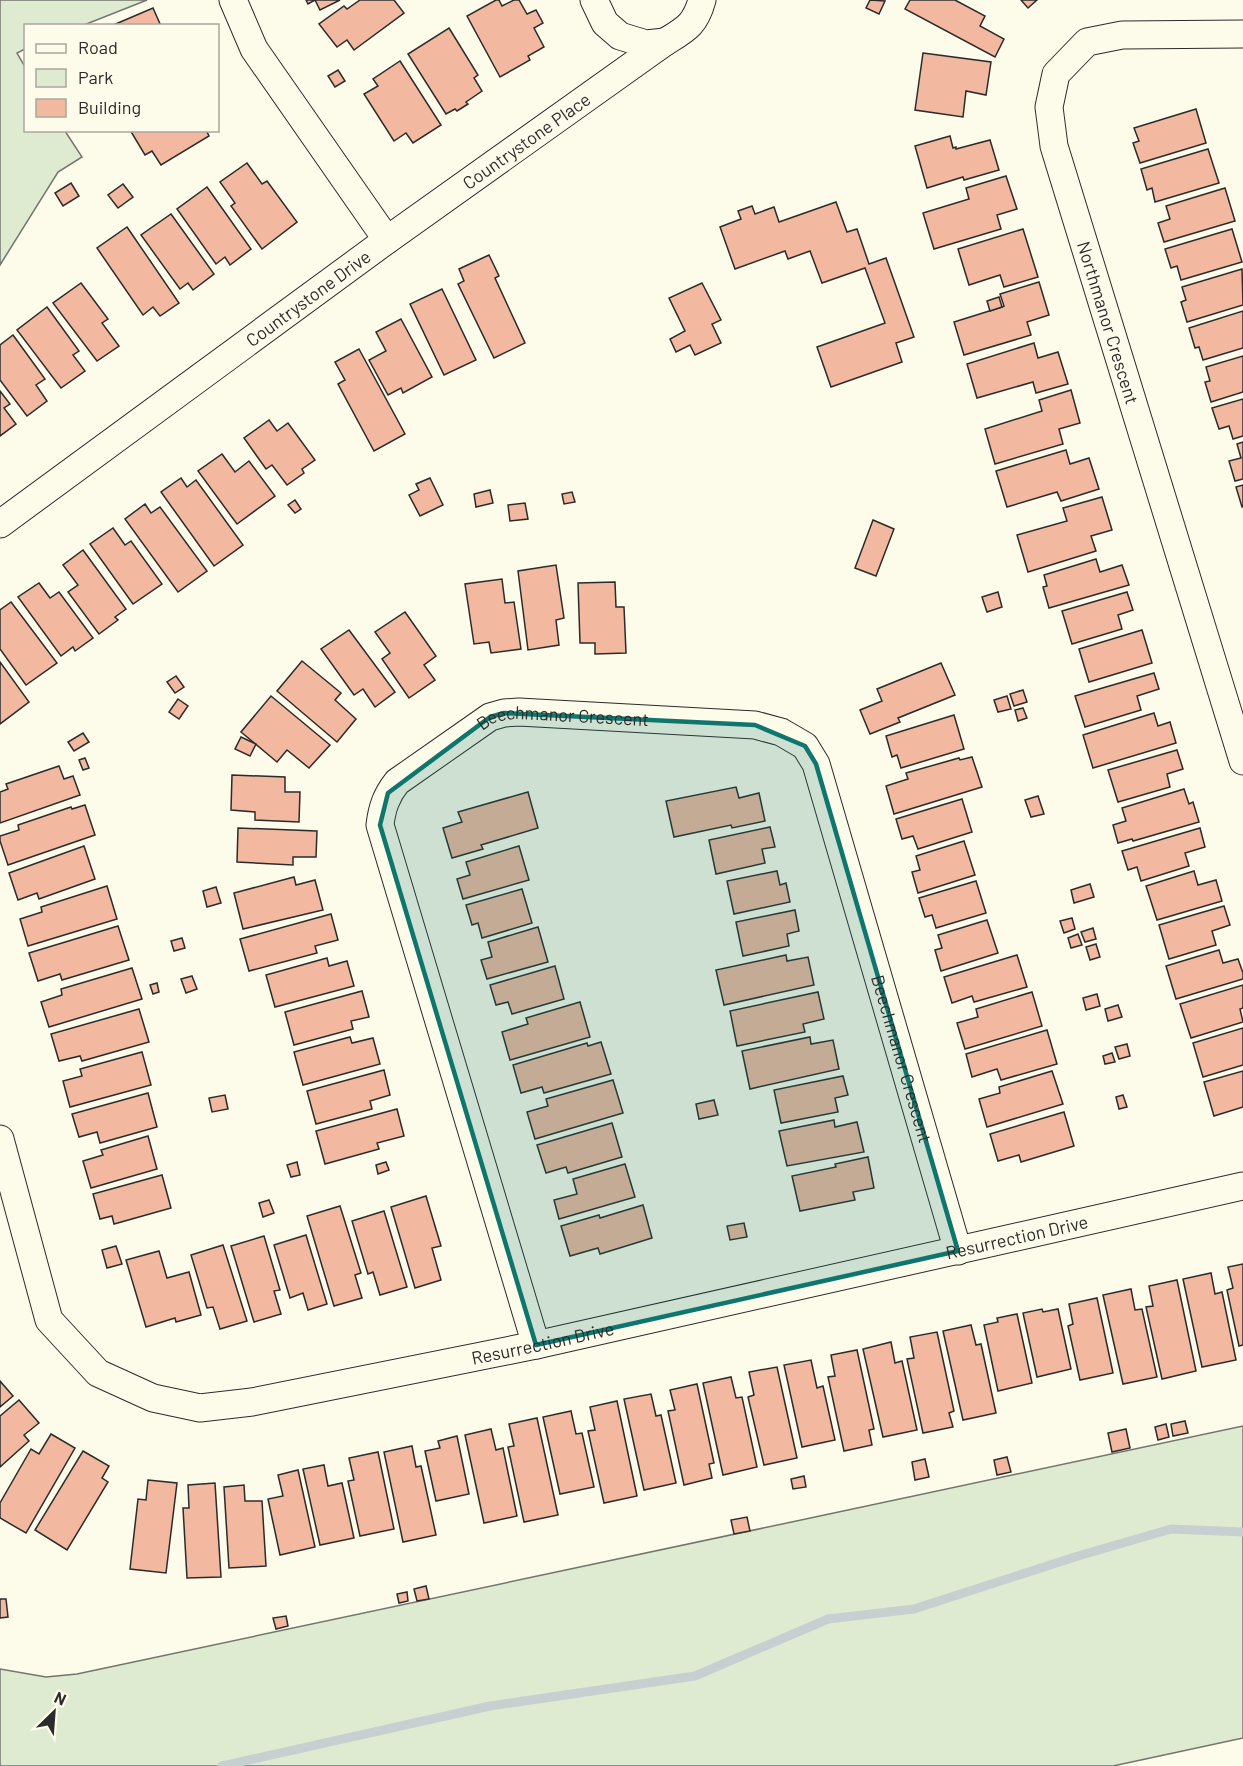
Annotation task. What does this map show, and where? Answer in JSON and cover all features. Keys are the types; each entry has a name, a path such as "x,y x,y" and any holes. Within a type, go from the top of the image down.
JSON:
{"street":[{"name":"Countrystone Drive","path":"0,524 387,240 254,49 233,0"},
{"path":"594,0 605,23 620,36 645,44 665,42"},
{"name":"Countrystone Place","path":"387,240 686,29 698,14 702,0"},
{"name":"Northmanor Crescent","path":"1243,34 1122,35 1087,42 1056,74 1049,106 1054,146 1243,761"},
{"name":"Beechmanor Crescent","path":"536,1345 380,825 382,807 388,793 397,782 490,717 504,713 755,725 782,732 805,746 816,764 958,1251"},
{"name":"Resurrection Drive","path":"0,1139 49,1320 98,1373 153,1398 200,1408 252,1402 536,1345 1243,1186"}],"highlighted area":[{"path":"504,713 755,725 805,746 816,764 958,1251 536,1345 385,847 380,825 388,793 490,717"}],"green space":[{"path":"0,0 147,0 87,24 24,24 24,50 17,53 24,65 24,132 66,132 82,157 58,172 0,265"},
{"path":"1243,1426 1243,1738 1113,1766 0,1766 0,1669 46,1677 77,1674"}],"building":[{"path":"315,0 340,0 320,10"},
{"path":"360,0 394,0 404,13 354,50 347,40 337,47 319,24 344,6 347,9"},
{"path":"499,0 502,6 519,0 527,14 536,10 543,23 534,28 544,47 528,56 530,60 500,77 467,16"},
{"path":"870,0 885,1 879,14 866,8"},
{"path":"910,0 955,0 985,16 980,26 1004,39 995,57 905,9"},
{"path":"1021,0 1037,0 1028,8"},
{"path":"153,8 160,24 116,24"},
{"path":"449,28 478,75 474,78 482,91 466,102 468,104 457,111 455,109 446,114 408,54"},
{"path":"923,53 991,62 986,95 966,91 963,117 915,110"},
{"path":"400,61 441,125 413,143 406,133 394,141 364,94 378,86 373,79"},
{"path":"338,70 345,81 335,87 328,76"},
{"path":"1196,109 1206,143 1140,163 1133,143 1139,141 1134,128"},
{"path":"131,132 207,132 209,136 161,165 152,151 145,155"},
{"path":"950,136 953,148 956,147 956,149 990,140 999,170 964,180 963,177 927,188 915,146"},
{"path":"1208,149 1219,183 1155,202 1152,188 1147,190 1141,169"},
{"path":"247,163 262,184 267,181 297,222 262,249 231,206 235,203 220,182"},
{"path":"1006,176 1017,209 997,215 1001,229 934,249 923,213 969,199 966,188"},
{"path":"71,183 79,196 63,206 55,193"},
{"path":"123,184 133,197 118,208 108,195"},
{"path":"207,187 251,249 230,265 225,257 216,264 177,209"},
{"path":"1225,188 1235,221 1164,242 1158,223 1170,219 1166,206"},
{"path":"836,202 847,232 857,229 869,264 886,258 914,337 896,343 902,362 831,387 817,347 885,323 865,268 822,283 810,251 788,259 785,251 735,269 720,227 741,219 738,211 752,206 755,214 774,207 779,222"},
{"path":"171,214 214,274 193,290 188,283 180,289 141,235"},
{"path":"127,227 179,303 160,316 153,307 143,315 97,248"},
{"path":"1023,229 1038,277 1004,287 1000,275 969,285 958,249"},
{"path":"1232,229 1242,262 1181,280 1177,266 1171,268 1165,249"},
{"path":"489,255 499,276 495,278 525,343 494,358 458,284 464,281 459,269"},
{"path":"1242,269 1243,305 1187,322 1181,302 1186,300 1182,287"},
{"path":"1039,282 1049,315 1027,322 1031,335 964,355 954,322 1002,307 1004,306 1000,294"},
{"path":"81,283 108,319 102,323 119,346 97,361 53,303"},
{"path":"702,283 721,320 712,324 721,343 695,355 690,345 676,352 670,339 685,331 669,298"},
{"path":"442,289 476,360 444,375 410,304"},
{"path":"999,297 1002,307 990,311 987,301"},
{"path":"47,307 79,351 73,355 85,371 61,388 17,330"},
{"path":"1243,311 1243,348 1203,360 1199,347 1195,348 1189,328"},
{"path":"401,319 432,377 403,393 401,388 388,395 369,360 386,351 376,332"},
{"path":"13,335 45,379 36,385 47,401 27,416 0,380 0,345"},
{"path":"1034,343 1038,358 1058,352 1068,384 1036,393 1033,382 977,398 967,364"},
{"path":"359,349 405,434 374,451 338,384 345,380 335,362"},
{"path":"1243,356 1243,392 1211,402 1205,382 1210,381 1206,367"},
{"path":"1071,390 1080,423 1059,429 1063,444 995,464 985,429 1042,411 1039,400"},
{"path":"0,391 10,404 4,408 16,424 0,436"},
{"path":"1243,399 1243,436 1233,439 1229,426 1219,429 1212,408"},
{"path":"269,420 277,431 288,423 315,460 302,469 304,473 287,485 272,465 266,469 244,438"},
{"path":"1243,442 1243,479 1235,481 1229,461 1241,458 1237,444"},
{"path":"1066,450 1070,464 1089,458 1099,489 1061,501 1057,492 1007,507 996,471"},
{"path":"222,454 235,472 249,461 275,496 237,524 198,471"},
{"path":"181,478 187,487 196,480 243,545 214,566 161,492"},
{"path":"430,478 443,505 420,516 409,495 419,490 416,484"},
{"path":"1243,485 1243,507 1242,507 1236,487"},
{"path":"490,490 493,503 476,507 474,494"},
{"path":"572,492 575,502 564,504 562,494"},
{"path":"1102,497 1112,530 1091,536 1096,551 1028,572 1017,535 1067,521 1063,508"},
{"path":"295,500 301,509 295,513 288,505"},
{"path":"525,503 528,519 510,521 508,505"},
{"path":"145,504 151,513 160,507 207,571 178,592 125,519"},
{"path":"873,520 894,529 876,576 855,568"},
{"path":"113,528 125,545 131,541 162,584 133,604 90,544"},
{"path":"83,550 126,609 115,617 118,620 99,634 68,592 78,585 63,565"},
{"path":"1096,559 1100,572 1122,565 1129,585 1049,608 1043,587 1047,586 1044,575"},
{"path":"556,565 564,618 556,620 559,645 528,650 518,571"},
{"path":"502,579 505,603 514,602 521,649 491,653 489,642 474,644 465,584"},
{"path":"615,582 616,607 624,607 626,653 595,654 595,643 580,643 578,583"},
{"path":"39,583 50,598 59,592 93,638 75,651 73,647 61,656 18,597"},
{"path":"998,592 1002,607 987,612 982,597"},
{"path":"1127,592 1133,610 1118,615 1122,629 1072,644 1062,611"},
{"path":"11,602 57,663 26,685 0,649 0,610"},
{"path":"405,612 436,656 424,665 435,680 409,698 382,659 390,653 375,632"},
{"path":"349,630 395,692 375,707 363,689 354,695 321,649"},
{"path":"1142,630 1152,663 1089,682 1079,649"},
{"path":"302,661 341,693 335,700 356,719 337,742 277,691"},
{"path":"0,662 29,702 0,724"},
{"path":"941,663 955,695 898,718 900,722 870,734 860,710 882,701 877,689"},
{"path":"1154,673 1159,689 1137,696 1141,710 1085,727 1075,696"},
{"path":"176,676 184,687 175,693 167,682"},
{"path":"1023,690 1027,702 1014,706 1010,694"},
{"path":"271,696 330,745 309,768 287,750 277,762 241,732"},
{"path":"1007,696 1011,709 998,712 994,700"},
{"path":"178,699 188,706 179,719 169,712"},
{"path":"1023,708 1027,718 1018,721 1015,710"},
{"path":"1154,713 1158,726 1170,722 1176,743 1093,768 1083,735"},
{"path":"954,715 964,749 901,768 897,755 892,757 886,736"},
{"path":"83,733 89,742 74,751 68,742"},
{"path":"241,737 256,744 250,756 235,749"},
{"path":"1177,750 1183,769 1167,774 1170,787 1118,802 1108,770"},
{"path":"972,757 982,787 894,814 886,786 908,779 906,773 959,758 960,760"},
{"path":"85,758 89,768 83,770 79,760"},
{"path":"59,766 64,779 73,776 80,795 0,823 0,792 8,789 6,784"},
{"path":"232,775 285,777 285,792 300,792 299,822 255,820 255,812 231,810"},
{"path":"736,787 739,798 759,793 765,821 732,828 731,825 674,837 666,801"},
{"path":"1184,789 1189,804 1193,802 1199,822 1133,841 1132,839 1118,843 1113,825 1126,821 1122,808"},
{"path":"528,792 538,828 481,845 483,849 452,858 443,828 462,822 458,812"},
{"path":"1038,796 1044,814 1031,817 1025,800"},
{"path":"962,799 972,832 918,849 913,836 902,839 896,819"},
{"path":"85,805 95,835 8,865 0,836 19,830 18,825 71,807 72,809"},
{"path":"770,827 775,847 762,849 765,863 716,874 709,840"},
{"path":"238,828 317,831 316,857 293,857 293,865 237,862"},
{"path":"1200,828 1205,847 1185,853 1189,866 1141,881 1137,867 1128,870 1122,851"},
{"path":"964,841 975,875 918,893 912,872 920,870 916,856"},
{"path":"84,846 95,879 39,899 37,893 18,900 9,873"},
{"path":"519,846 529,880 463,899 457,879 470,875 466,862"},
{"path":"777,871 780,885 786,883 790,902 734,914 727,881"},
{"path":"1194,871 1198,885 1216,880 1222,901 1157,920 1146,886"},
{"path":"294,877 296,885 315,880 323,910 243,929 234,893"},
{"path":"976,881 986,913 936,928 932,915 925,917 919,898"},
{"path":"1090,884 1094,897 1074,903 1071,890"},
{"path":"107,886 117,919 28,946 20,919 42,912 41,907"},
{"path":"216,887 221,903 207,907 203,891"},
{"path":"522,889 532,923 482,938 478,923 472,925 466,905"},
{"path":"1224,906 1230,925 1212,931 1216,945 1169,959 1159,925"},
{"path":"795,910 799,931 787,934 789,946 743,956 736,922"},
{"path":"331,914 338,940 315,946 317,953 249,971 240,939"},
{"path":"1072,918 1075,929 1064,933 1060,921"},
{"path":"987,920 998,953 941,971 935,950 942,948 938,935"},
{"path":"118,926 129,960 62,980 60,974 38,981 29,953"},
{"path":"538,927 548,962 487,979 481,960 492,957 488,942"},
{"path":"1093,928 1096,939 1085,942 1081,932"},
{"path":"1078,934 1082,945 1071,948 1068,938"},
{"path":"182,938 185,948 174,951 171,941"},
{"path":"1096,944 1100,957 1090,960 1086,947"},
{"path":"1219,950 1223,963 1238,959 1243,979 1176,999 1166,966"},
{"path":"786,955 787,961 808,957 814,985 724,1005 716,970"},
{"path":"1017,955 1027,987 974,1002 972,996 952,1003 944,977"},
{"path":"327,958 329,966 347,961 354,986 275,1007 266,975"},
{"path":"555,966 564,999 512,1014 508,1002 496,1005 490,985"},
{"path":"132,968 142,999 49,1027 41,1002 62,995 61,989"},
{"path":"192,976 197,989 186,993 181,979"},
{"path":"157,983 159,992 153,994 150,985"},
{"path":"1243,985 1243,1008 1240,1009 1243,1022 1191,1038 1180,1004"},
{"path":"362,991 369,1017 351,1021 353,1029 294,1045 285,1012"},
{"path":"818,992 824,1019 803,1024 805,1032 737,1046 730,1011"},
{"path":"1032,992 1042,1026 965,1049 957,1023 978,1017 976,1009"},
{"path":"1097,994 1100,1006 1086,1010 1083,998"},
{"path":"580,1002 590,1037 510,1060 502,1032 528,1024 526,1018"},
{"path":"1118,1005 1122,1017 1108,1021 1105,1009"},
{"path":"139,1009 149,1042 82,1061 80,1056 59,1061 51,1034"},
{"path":"1243,1028 1243,1065 1203,1077 1193,1043"},
{"path":"1047,1030 1057,1064 1001,1080 997,1069 972,1077 966,1054"},
{"path":"350,1037 352,1043 373,1038 380,1064 303,1085 294,1052"},
{"path":"810,1037 811,1044 833,1040 839,1069 750,1089 742,1051"},
{"path":"601,1042 611,1074 544,1093 542,1087 521,1093 513,1065 587,1043 588,1046"},
{"path":"1127,1044 1130,1056 1119,1059 1115,1047"},
{"path":"142,1052 151,1085 70,1107 63,1081 82,1076 80,1069"},
{"path":"1112,1053 1115,1062 1105,1064 1103,1056"},
{"path":"384,1070 390,1095 370,1101 372,1109 316,1124 307,1091"},
{"path":"1052,1071 1063,1104 987,1127 979,1099 1000,1093 999,1087"},
{"path":"1243,1071 1243,1107 1214,1116 1204,1082"},
{"path":"843,1076 848,1095 835,1098 838,1112 781,1123 774,1090"},
{"path":"613,1080 623,1113 535,1139 527,1112 548,1106 546,1099"},
{"path":"148,1093 157,1127 100,1143 97,1132 79,1137 72,1114"},
{"path":"225,1095 228,1109 212,1112 209,1098"},
{"path":"1123,1095 1127,1107 1119,1109 1116,1097"},
{"path":"714,1100 718,1115 699,1119 696,1104"},
{"path":"397,1109 404,1136 377,1143 379,1149 325,1164 316,1131"},
{"path":"1064,1112 1074,1146 1021,1162 1019,1155 998,1161 990,1134"},
{"path":"834,1120 835,1127 857,1122 864,1152 787,1166 779,1131"},
{"path":"612,1123 622,1157 568,1173 566,1167 546,1173 537,1145"},
{"path":"148,1136 157,1169 91,1188 83,1161 103,1155 101,1150"},
{"path":"868,1157 874,1188 853,1192 855,1200 800,1211 792,1176 836,1167 835,1164"},
{"path":"297,1162 300,1175 291,1177 287,1165"},
{"path":"386,1162 389,1170 378,1174 376,1165"},
{"path":"625,1164 635,1197 559,1219 554,1200 577,1194 573,1179"},
{"path":"162,1175 171,1208 114,1224 112,1216 100,1219 93,1194"},
{"path":"426,1196 441,1246 432,1248 441,1280 415,1288 391,1207"},
{"path":"269,1200 274,1213 263,1217 259,1203"},
{"path":"643,1205 652,1238 600,1254 598,1248 570,1256 561,1226 599,1215 600,1218"},
{"path":"340,1206 361,1273 355,1275 362,1298 334,1306 307,1216"},
{"path":"384,1211 407,1287 380,1295 373,1272 368,1274 352,1221"},
{"path":"744,1223 747,1237 730,1240 727,1226"},
{"path":"306,1235 327,1304 308,1310 303,1293 290,1298 274,1245"},
{"path":"264,1236 280,1290 274,1291 281,1314 254,1322 231,1246"},
{"path":"223,1245 247,1321 220,1329 213,1307 207,1308 191,1255"},
{"path":"116,1246 122,1264 107,1268 102,1250"},
{"path":"159,1251 167,1278 189,1272 201,1315 176,1322 175,1318 146,1327 126,1260"},
{"path":"1243,1264 1243,1345 1239,1346 1227,1290 1233,1288 1228,1267"},
{"path":"1211,1273 1215,1294 1222,1292 1236,1360 1202,1367 1183,1279"},
{"path":"1177,1280 1196,1371 1162,1379 1146,1307 1153,1306 1149,1286"},
{"path":"1131,1289 1135,1310 1142,1309 1157,1377 1123,1384 1103,1295"},
{"path":"1097,1298 1113,1373 1080,1380 1068,1326 1073,1324 1069,1304"},
{"path":"1042,1309 1043,1312 1058,1309 1071,1369 1037,1377 1023,1313"},
{"path":"1017,1314 1032,1383 998,1391 984,1325 998,1322 997,1318"},
{"path":"971,1325 976,1345 981,1344 996,1413 963,1420 943,1331"},
{"path":"937,1332 954,1411 949,1413 953,1427 923,1433 907,1359 914,1358 910,1337"},
{"path":"891,1342 895,1363 902,1361 917,1430 883,1437 863,1349"},
{"path":"857,1350 874,1429 869,1430 872,1445 844,1451 828,1377 835,1376 831,1355"},
{"path":"811,1360 817,1388 823,1386 835,1440 802,1447 784,1365"},
{"path":"777,1367 797,1458 764,1465 748,1397 754,1395 749,1372"},
{"path":"731,1377 736,1398 742,1397 757,1467 723,1475 703,1383"},
{"path":"0,1381 13,1396 0,1407"},
{"path":"697,1384 714,1463 709,1464 712,1478 684,1485 668,1411 675,1410 670,1390"},
{"path":"651,1394 656,1416 661,1415 676,1483 644,1490 624,1399"},
{"path":"19,1400 39,1423 24,1435 29,1441 0,1467 0,1416"},
{"path":"617,1401 637,1496 604,1503 588,1431 595,1430 590,1407"},
{"path":"571,1411 576,1434 582,1433 594,1487 560,1494 543,1417"},
{"path":"537,1418 558,1515 524,1522 508,1447 514,1446 509,1424"},
{"path":"1185,1421 1188,1433 1173,1436 1171,1424"},
{"path":"1166,1424 1169,1437 1158,1440 1155,1427"},
{"path":"491,1429 496,1450 503,1448 517,1516 484,1523 465,1435"},
{"path":"1126,1429 1130,1448 1112,1452 1108,1433"},
{"path":"51,1434 75,1448 26,1533 0,1518 0,1503 31,1449 39,1454"},
{"path":"457,1436 469,1494 436,1501 425,1451 440,1448 438,1441"},
{"path":"412,1446 416,1467 421,1466 436,1535 403,1542 384,1452"},
{"path":"83,1451 109,1466 102,1478 108,1482 67,1550 35,1530"},
{"path":"378,1452 394,1529 360,1536 348,1481 354,1480 349,1458"},
{"path":"1007,1457 1011,1472 997,1475 994,1460"},
{"path":"925,1459 929,1477 915,1480 912,1462"},
{"path":"324,1465 328,1486 342,1483 354,1538 320,1545 303,1469"},
{"path":"298,1470 315,1547 280,1555 268,1499 283,1496 278,1475"},
{"path":"804,1476 806,1487 793,1489 791,1479"},
{"path":"148,1480 177,1483 166,1573 130,1569 138,1499 146,1500"},
{"path":"215,1483 221,1577 187,1578 183,1508 189,1508 188,1485"},
{"path":"244,1485 245,1501 262,1501 266,1566 229,1568 224,1487"},
{"path":"747,1517 750,1531 734,1534 731,1520"},
{"path":"426,1586 429,1599 417,1601 414,1589"},
{"path":"407,1592 408,1601 399,1603 397,1594"},
{"path":"0,1599 6,1599 8,1617 0,1618"},
{"path":"286,1616 288,1626 276,1629 273,1618"}],"waterway":[{"path":"222,1766 490,1706 695,1676 828,1619 914,1609 1078,1556 1171,1529 1243,1532"}]}
